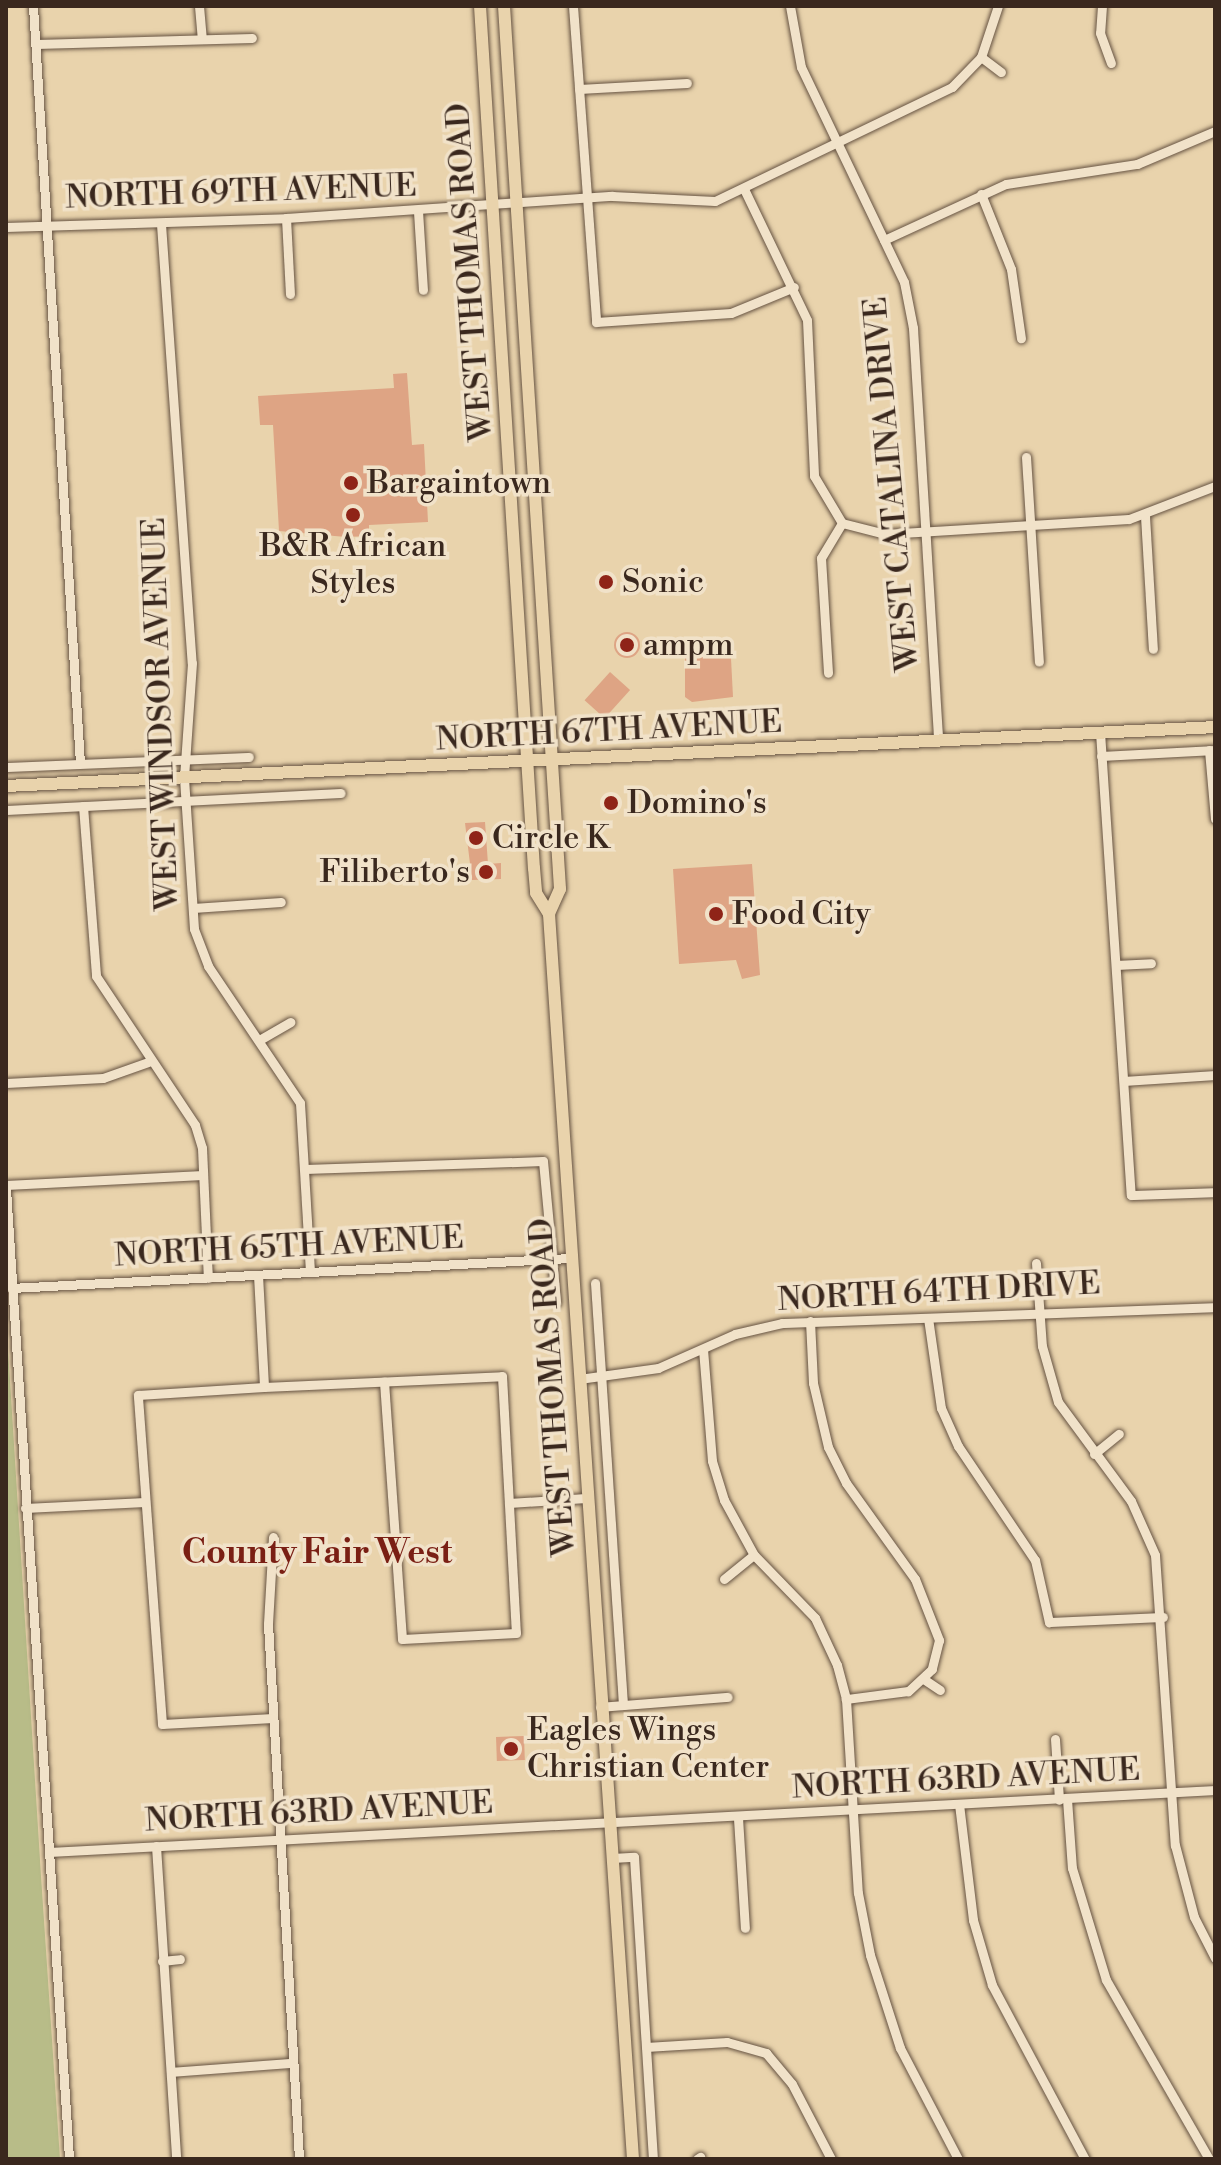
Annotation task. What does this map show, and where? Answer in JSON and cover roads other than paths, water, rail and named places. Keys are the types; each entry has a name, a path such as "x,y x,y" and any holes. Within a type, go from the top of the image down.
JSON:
{"main road":[{"name":"WEST THOMAS ROAD","path":"480,6 536,893 549,914"},
{"name":"WEST THOMAS ROAD","path":"504,6 560,889 549,914 600,1707 633,2159"},
{"path":"488,135 512,134"},
{"name":"NORTH 67TH AVENUE","path":"6,786 1215,727"}],"street":[{"path":"33,6 80,764"},
{"path":"199,6 202,39"},
{"path":"573,6 596,322 720,315 794,287"},
{"name":"WEST CATALINA DRIVE","path":"790,6 801,67 904,282 913,328 938,741"},
{"name":"NORTH 69TH AVENUE","path":"6,227 286,218 585,198 692,204 744,189 939,95 981,57 998,6"},
{"path":"1102,6 1100,33 1111,63"},
{"path":"36,44 252,38"},
{"path":"981,57 1001,72"},
{"path":"579,89 687,83"},
{"path":"884,240 981,194 1031,177 1137,164 1215,131"},
{"path":"744,189 794,287 807,320 814,476 842,523 870,533 1145,516 1215,486"},
{"path":"981,194 1011,269 1021,338"},
{"path":"418,211 423,290"},
{"path":"286,218 290,294"},
{"name":"WEST WINDSOR AVENUE","path":"161,224 192,663 184,778 197,942 208,966 261,1039 300,1103 310,1272"},
{"path":"1026,457 1039,662"},
{"path":"1145,516 1153,649"},
{"path":"828,673 821,558 842,523"},
{"path":"1100,732 1131,1195 1215,1192"},
{"path":"1101,756 1212,750 1215,819"},
{"path":"6,767 249,757"},
{"path":"6,810 341,793"},
{"path":"83,806 96,976 148,1062 195,1125 203,1175 208,1278"},
{"path":"193,908 281,902"},
{"path":"1116,965 1151,963"},
{"path":"261,1039 291,1022"},
{"path":"6,1083 103,1078 148,1062"},
{"path":"1124,1081 1215,1075"},
{"name":"WEST THOMAS ROAD","path":"305,1169 543,1161 556,1302"},
{"path":"69,2159 6,1187 203,1175"},
{"name":"NORTH 65TH AVENUE","path":"11,1288 570,1258"},
{"path":"1036,1263 1037,1312 1058,1402 1144,1527 1155,1555 1163,1617 1173,1793 1184,1886 1215,1958"},
{"path":"258,1275 264,1387"},
{"name":"WEST THOMAS ROAD","path":"595,1283 623,1705"},
{"name":"NORTH 64TH DRIVE","path":"579,1379 658,1368 765,1326 810,1321 1215,1307"},
{"path":"928,1318 941,1408 958,1446 1035,1560 1049,1622 1163,1617"},
{"path":"810,1321 813,1383 828,1447 936,1623 938,1656 925,1680 908,1691 846,1699"},
{"path":"703,1349 712,1461 724,1500 754,1555 815,1618 846,1699 858,1893 886,2011 958,2159"},
{"path":"273,1718 162,1724 138,1395 264,1387 502,1376 516,1633 402,1639 384,1382"},
{"path":"1094,1454 1119,1434"},
{"path":"509,1503 586,1498"},
{"path":"25,1508 145,1502"},
{"path":"273,1537 268,1579 273,1718 299,2159"},
{"path":"724,1579 754,1555"},
{"path":"925,1680 940,1690"},
{"path":"600,1707 728,1697"},
{"path":"1055,1739 1072,1868 1106,1980 1209,2159"},
{"name":"NORTH 63RD AVENUE","path":"49,1852 738,1818 1215,1790"},
{"path":"959,1804 973,1920 992,1985 1085,2159"},
{"path":"738,1818 745,1928"},
{"path":"156,1846 176,2159"},
{"path":"612,1858 634,1857 653,2159"},
{"path":"162,1961 180,1959"},
{"path":"646,2047 727,2042 766,2053 792,2084 831,2159"},
{"path":"766,2053 775,2043"},
{"path":"171,2072 292,2063"}],"place":[{"name":"Bargaintown","path":"351,483"},
{"name":"B&R African Styles","path":"353,515"},
{"name":"Sonic","path":"606,582"},
{"name":"ampm","path":"627,645"},
{"name":"Domino's","path":"611,803"},
{"name":"Circle K","path":"476,838"},
{"name":"Filiberto's","path":"486,872"},
{"name":"Food City","path":"716,914"},
{"name":"Eagles Wings Christian Center","path":"511,1749"}],"district":[{"name":"County Fair West","path":"317,1554"}]}
